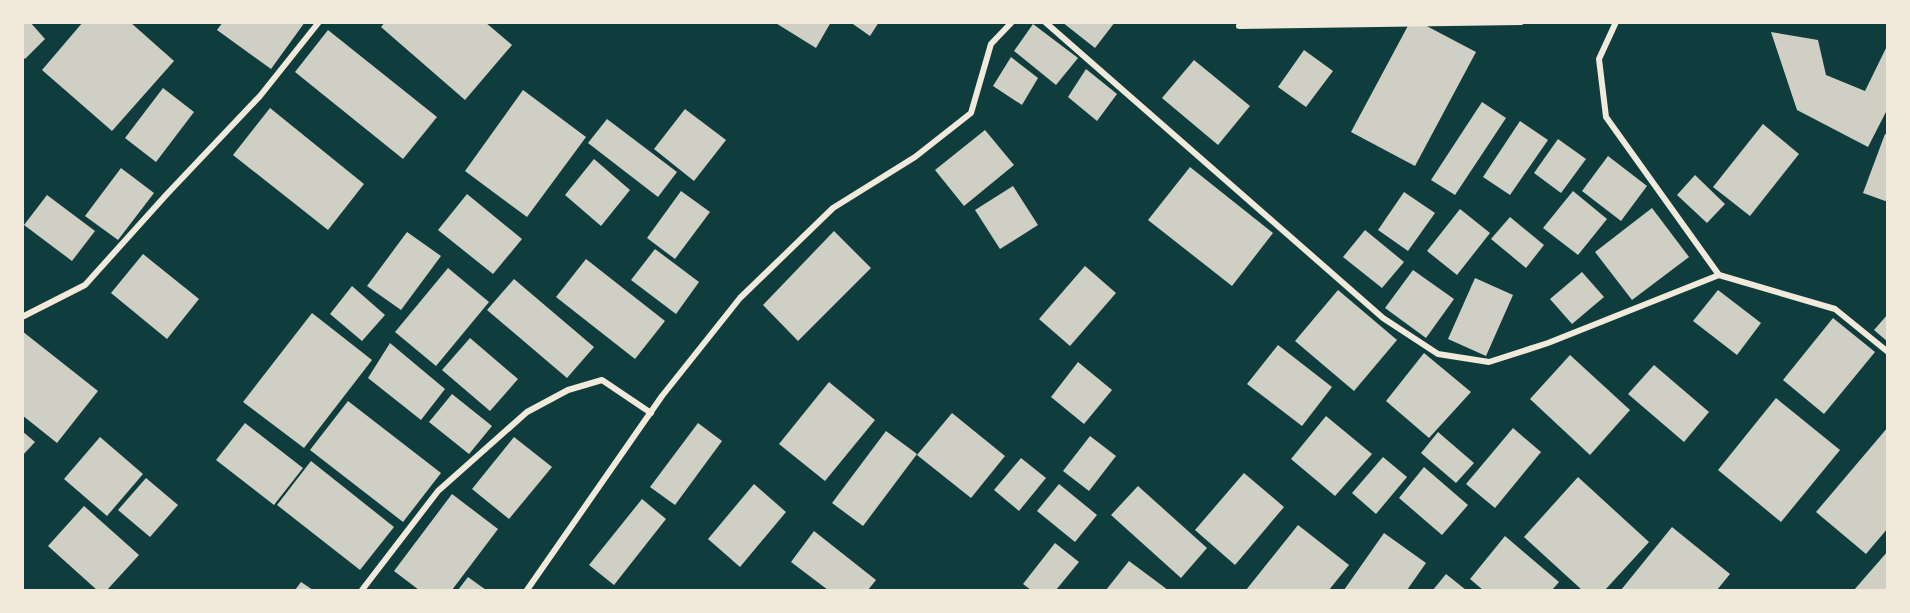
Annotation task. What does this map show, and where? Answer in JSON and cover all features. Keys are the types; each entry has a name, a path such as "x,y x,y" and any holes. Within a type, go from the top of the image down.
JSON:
{"street":[{"path":"22,317 85,285 260,96 319,22"},
{"path":"527,591 651,413 740,298 833,208 915,157 971,113 991,44 1012,22"},
{"path":"1045,22 1383,318 1438,354 1489,362 1548,343 1719,275 1835,309 1887,352"},
{"path":"1239,26 1521,22"},
{"path":"1616,22 1599,59 1606,117 1719,275"},
{"path":"362,591 438,490 527,412 568,390 602,380 651,413"}],"building":[{"path":"22,22 30,22 45,39 25,59 22,56"},
{"path":"83,22 130,22 174,61 112,131 42,70"},
{"path":"223,22 305,22 271,69 217,30"},
{"path":"385,22 485,22 512,45 465,100 381,27"},
{"path":"774,22 831,22 816,48"},
{"path":"850,22 879,22 870,36"},
{"path":"1062,22 1115,22 1095,48"},
{"path":"1410,22 1419,22 1476,52 1415,166 1351,132"},
{"path":"1033,24 1078,58 1056,85 1014,51"},
{"path":"328,30 437,117 403,159 295,72"},
{"path":"1771,32 1818,40 1826,75 1865,91 1888,44 1888,108 1868,147 1797,110"},
{"path":"1304,50 1333,71 1306,107 1278,87"},
{"path":"1011,57 1038,78 1022,105 993,86"},
{"path":"1194,60 1250,106 1218,145 1162,98"},
{"path":"1086,69 1117,94 1097,121 1068,97"},
{"path":"163,88 194,112 156,162 125,138"},
{"path":"523,90 586,137 527,217 465,171"},
{"path":"1482,102 1506,118 1455,195 1431,180"},
{"path":"270,108 364,184 328,230 233,155"},
{"path":"685,109 726,140 694,181 654,149"},
{"path":"607,119 677,172 658,197 588,143"},
{"path":"1520,121 1548,140 1510,195 1483,177"},
{"path":"1763,124 1799,154 1750,216 1713,187"},
{"path":"985,130 1014,165 964,206 935,170"},
{"path":"1885,134 1888,135 1888,202 1863,193"},
{"path":"1558,139 1586,159 1561,193 1534,173"},
{"path":"1608,156 1647,186 1621,221 1582,191"},
{"path":"594,159 630,190 601,226 565,195"},
{"path":"1190,167 1273,233 1232,286 1148,220"},
{"path":"121,168 154,193 118,240 85,216"},
{"path":"1695,175 1725,204 1707,223 1677,195"},
{"path":"1013,186 1038,225 1000,249 975,210"},
{"path":"681,191 710,212 675,259 647,238"},
{"path":"1573,191 1607,219 1578,255 1543,228"},
{"path":"1404,192 1435,213 1408,251 1378,230"},
{"path":"467,194 522,239 493,274 438,230"},
{"path":"47,195 95,231 72,261 24,225"},
{"path":"1652,208 1689,257 1632,300 1595,252"},
{"path":"1460,209 1490,233 1457,275 1427,251"},
{"path":"1510,217 1544,245 1526,268 1491,239"},
{"path":"1365,230 1404,262 1382,288 1343,257"},
{"path":"834,231 871,268 798,341 763,305"},
{"path":"407,232 441,256 401,310 367,286"},
{"path":"655,249 699,282 676,314 631,280"},
{"path":"143,254 199,299 167,339 111,293"},
{"path":"586,259 665,321 635,359 556,297"},
{"path":"1085,266 1116,293 1070,346 1039,319"},
{"path":"448,268 489,302 436,366 395,332"},
{"path":"1413,270 1454,299 1426,338 1385,308"},
{"path":"1582,272 1604,297 1572,324 1550,299"},
{"path":"1475,278 1513,295 1486,356 1448,339"},
{"path":"514,279 594,347 567,378 487,310"},
{"path":"352,286 385,315 362,341 330,314"},
{"path":"1338,290 1397,340 1354,391 1295,341"},
{"path":"1718,290 1761,323 1737,355 1693,321"},
{"path":"312,313 372,360 304,448 243,402"},
{"path":"1888,314 1888,342 1874,330"},
{"path":"1833,318 1875,352 1824,414 1783,380"},
{"path":"22,331 98,391 57,443 22,415"},
{"path":"470,338 518,379 490,411 442,370"},
{"path":"390,343 445,389 421,420 368,378"},
{"path":"1278,345 1332,387 1302,426 1247,384"},
{"path":"1424,353 1471,392 1429,438 1386,401"},
{"path":"1570,355 1630,410 1590,455 1530,399"},
{"path":"1078,362 1112,390 1084,424 1051,397"},
{"path":"1654,365 1709,412 1684,442 1628,394"},
{"path":"829,382 875,420 825,481 779,444"},
{"path":"452,394 492,426 469,454 429,422"},
{"path":"1776,398 1840,450 1781,522 1718,470"},
{"path":"348,401 441,473 403,522 310,450"},
{"path":"952,413 1005,456 971,498 917,455"},
{"path":"1326,416 1372,454 1335,496 1291,459"},
{"path":"245,423 303,468 274,505 216,460"},
{"path":"698,423 722,441 675,505 650,487"},
{"path":"1888,427 1888,528 1866,554 1816,512"},
{"path":"1513,428 1541,452 1495,508 1466,484"},
{"path":"22,431 35,442 22,456"},
{"path":"886,431 917,454 863,526 832,503"},
{"path":"1438,432 1474,463 1456,483 1421,453"},
{"path":"1090,436 1116,456 1089,491 1063,471"},
{"path":"100,437 143,474 107,516 64,479"},
{"path":"514,437 552,467 509,519 472,489"},
{"path":"1383,457 1407,477 1376,514 1352,493"},
{"path":"1021,458 1046,478 1019,511 994,490"},
{"path":"311,461 394,527 360,570 277,505"},
{"path":"1424,467 1468,505 1442,535 1399,498"},
{"path":"1244,473 1284,507 1235,565 1195,530"},
{"path":"1578,477 1649,542 1605,590 1582,590 1524,537"},
{"path":"146,478 178,505 150,537 118,510"},
{"path":"754,484 786,512 740,567 708,539"},
{"path":"1059,484 1097,515 1075,542 1037,511"},
{"path":"1138,486 1207,548 1181,578 1111,515"},
{"path":"452,494 498,529 452,590 419,590 394,571"},
{"path":"642,499 666,519 614,585 589,565"},
{"path":"84,506 139,555 107,590 97,590 48,546"},
{"path":"1298,525 1349,565 1329,590 1246,590"},
{"path":"1672,527 1730,574 1717,590 1621,590"},
{"path":"814,531 876,580 868,590 828,590 791,562"},
{"path":"1384,533 1426,563 1407,590 1344,590"},
{"path":"1505,536 1559,582 1552,590 1483,590 1470,579"},
{"path":"1055,543 1079,562 1056,590 1031,590 1023,584"},
{"path":"1888,551 1888,590 1854,590"},
{"path":"1129,561 1168,590 1106,590"},
{"path":"1446,574 1466,590 1433,590"},
{"path":"468,577 486,590 458,590"},
{"path":"301,582 313,590 295,590"}]}
